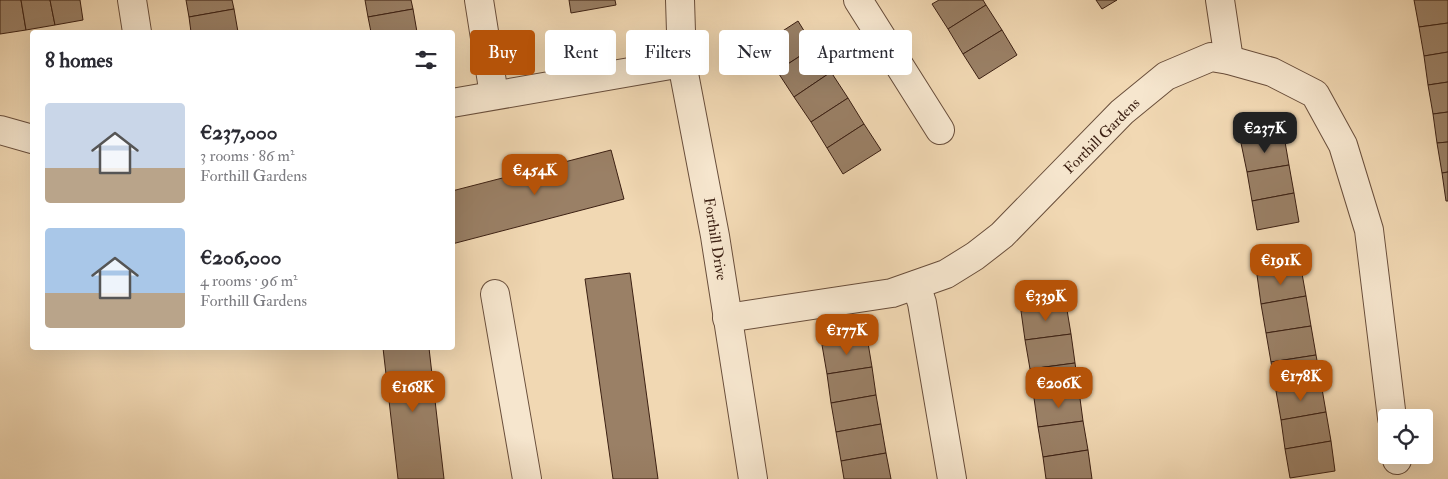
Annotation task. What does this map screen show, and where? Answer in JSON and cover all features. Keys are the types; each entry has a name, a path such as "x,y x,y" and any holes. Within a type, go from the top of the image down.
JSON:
{"street":[{"path":"132,0 137,30"},
{"path":"479,0 494,95"},
{"name":"Forthill Drive","path":"680,0 681,30"},
{"path":"858,0 940,130"},
{"path":"1220,0 1229,60"},
{"name":"Forthill Gardens","path":"728,318 884,294 946,274 975,256 1002,235 1122,112 1166,76 1211,58 1229,60 1272,72 1315,94 1344,145 1369,230 1391,409"},
{"path":"455,102 626,73"},
{"name":"Forthill Drive","path":"684,75 715,236 753,479"},
{"path":"0,130 30,138"},
{"path":"916,284 922,303 952,479"},
{"path":"496,294 527,479"}],"building":[{"path":"0,0 21,0 26,30 0,34"},
{"path":"21,0 50,0 55,25 26,30"},
{"path":"50,0 80,0 83,20 55,25"},
{"path":"186,0 232,0 234,9 189,17"},
{"path":"365,0 411,0 413,9 368,17"},
{"path":"569,0 615,0 616,5 571,13"},
{"path":"939,0 983,0 986,5 948,29 932,4"},
{"path":"1096,0 1117,0 1102,9"},
{"path":"1414,0 1448,0 1448,23 1419,27"},
{"path":"986,5 1002,30 963,54 948,29"},
{"path":"234,9 238,30 191,30 189,17"},
{"path":"413,9 417,30 371,30 368,17"},
{"path":"798,21 804,30 799,30 799,57 789,63 789,30 784,30"},
{"path":"1448,23 1448,52 1424,56 1419,27"},
{"path":"1002,30 1017,55 979,79 963,54"},
{"path":"1448,52 1448,82 1428,85 1424,56"},
{"path":"799,57 799,75 827,75 794,97 780,75 789,75 789,63"},
{"path":"827,75 833,75 848,98 811,122 794,97"},
{"path":"1448,82 1448,112 1433,114 1428,85"},
{"path":"848,98 864,124 827,148 811,122"},
{"path":"1448,112 1448,142 1437,143 1433,114"},
{"path":"864,124 881,150 843,174 827,148"},
{"path":"1284,136 1289,165 1247,172 1241,143"},
{"path":"1448,142 1448,172 1442,173 1437,143"},
{"path":"611,150 624,199 455,243 455,190"},
{"path":"1289,165 1294,193 1252,201 1247,172"},
{"path":"1448,172 1448,201 1446,201 1442,173"},
{"path":"1294,193 1299,222 1257,230 1252,201"},
{"path":"1301,268 1306,296 1261,304 1257,275"},
{"path":"630,273 658,479 613,479 585,279"},
{"path":"1306,296 1311,326 1266,333 1261,304"},
{"path":"1066,304 1071,334 1025,340 1021,311"},
{"path":"1311,326 1316,355 1271,362 1266,333"},
{"path":"1071,334 1075,363 1030,369 1025,340"},
{"path":"867,337 872,367 827,374 822,345"},
{"path":"383,350 429,350 444,479 398,479"},
{"path":"1316,355 1321,383 1276,391 1271,362"},
{"path":"1075,363 1079,391 1034,398 1030,369"},
{"path":"872,367 876,395 831,403 827,374"},
{"path":"1321,383 1326,412 1281,420 1276,391"},
{"path":"1079,391 1083,421 1038,427 1034,398"},
{"path":"876,395 881,424 836,432 831,403"},
{"path":"1326,412 1331,441 1285,449 1281,420"},
{"path":"1083,421 1088,450 1043,457 1038,427"},
{"path":"881,424 886,453 841,461 836,432"},
{"path":"1331,441 1335,471 1290,478 1285,449"},
{"path":"1088,450 1092,479 1046,479 1043,457"},
{"path":"886,453 891,479 844,479 841,461"}]}
